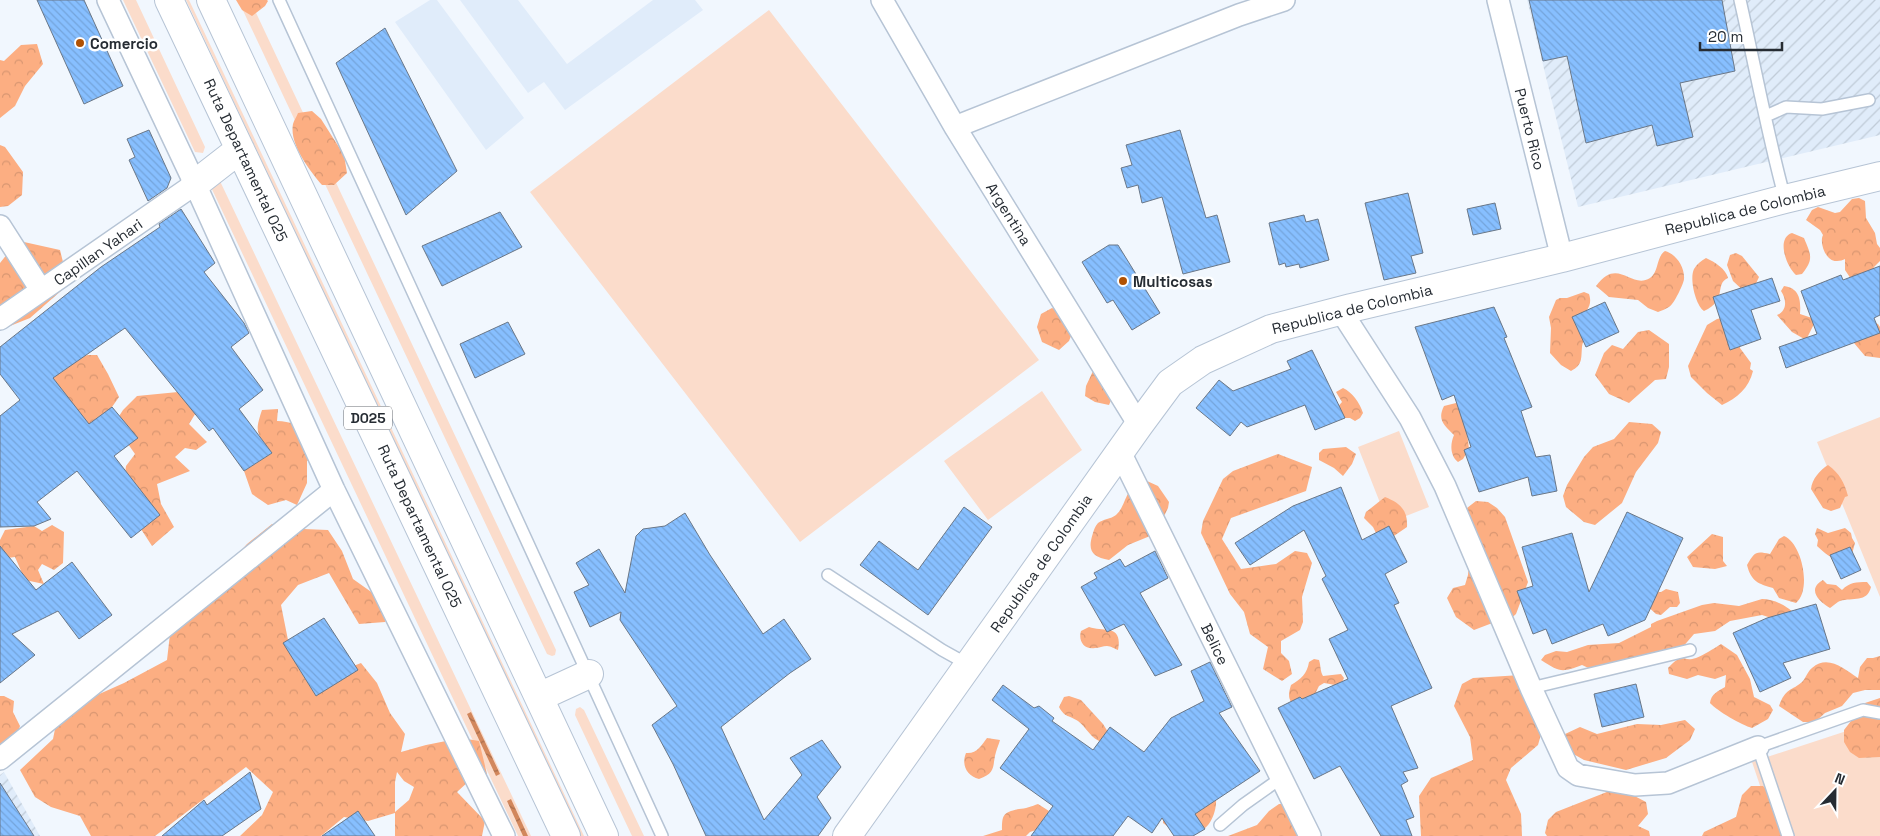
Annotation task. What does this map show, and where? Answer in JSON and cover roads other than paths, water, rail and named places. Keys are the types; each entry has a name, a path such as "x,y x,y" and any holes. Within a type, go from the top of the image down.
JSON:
{"main road":[{"name":"Ruta Departamental 025","path":"169,0 566,836"},
{"name":"D025","path":"211,0 604,836"},
{"path":"195,184 240,149"},
{"name":"Republica de Colombia","path":"847,836 1170,383 1203,360 1271,329 1341,310 1562,258 1880,176"},
{"path":"539,697 589,674"}],"street":[{"path":"108,0 195,184 334,490 504,836"},
{"name":"Argentina","path":"882,0 955,127 1139,425"},
{"path":"955,127 1235,7 1284,0"},
{"name":"Puerto Rico","path":"1498,0 1562,258"},
{"name":"Capillan Yahari","path":"0,319 195,184"},
{"path":"0,226 41,290"},
{"path":"1341,310 1410,418 1445,486 1531,688 1568,768 1578,774 1635,785 1668,783 1758,747"},
{"name":"Belice","path":"1120,452 1310,836"},
{"path":"0,759 334,490"}],"lane":[{"path":"279,0 662,836"},
{"path":"1740,0 1766,116 1770,145 1785,199"},
{"path":"1766,116 1786,107 1822,109 1869,100"},
{"path":"828,575 942,650 969,665"},
{"path":"1531,688 1690,650"},
{"path":"1788,836 1758,747 1863,710 1880,713"},
{"path":"1220,825 1243,805 1281,778"}],"water":[{"path":"471,712 500,774 496,776 467,714"},
{"path":"511,799 528,836 523,836 507,801"}],"place":[{"name":"Comercio","path":"80,43"},
{"name":"Multicosas","path":"1123,281"}]}
